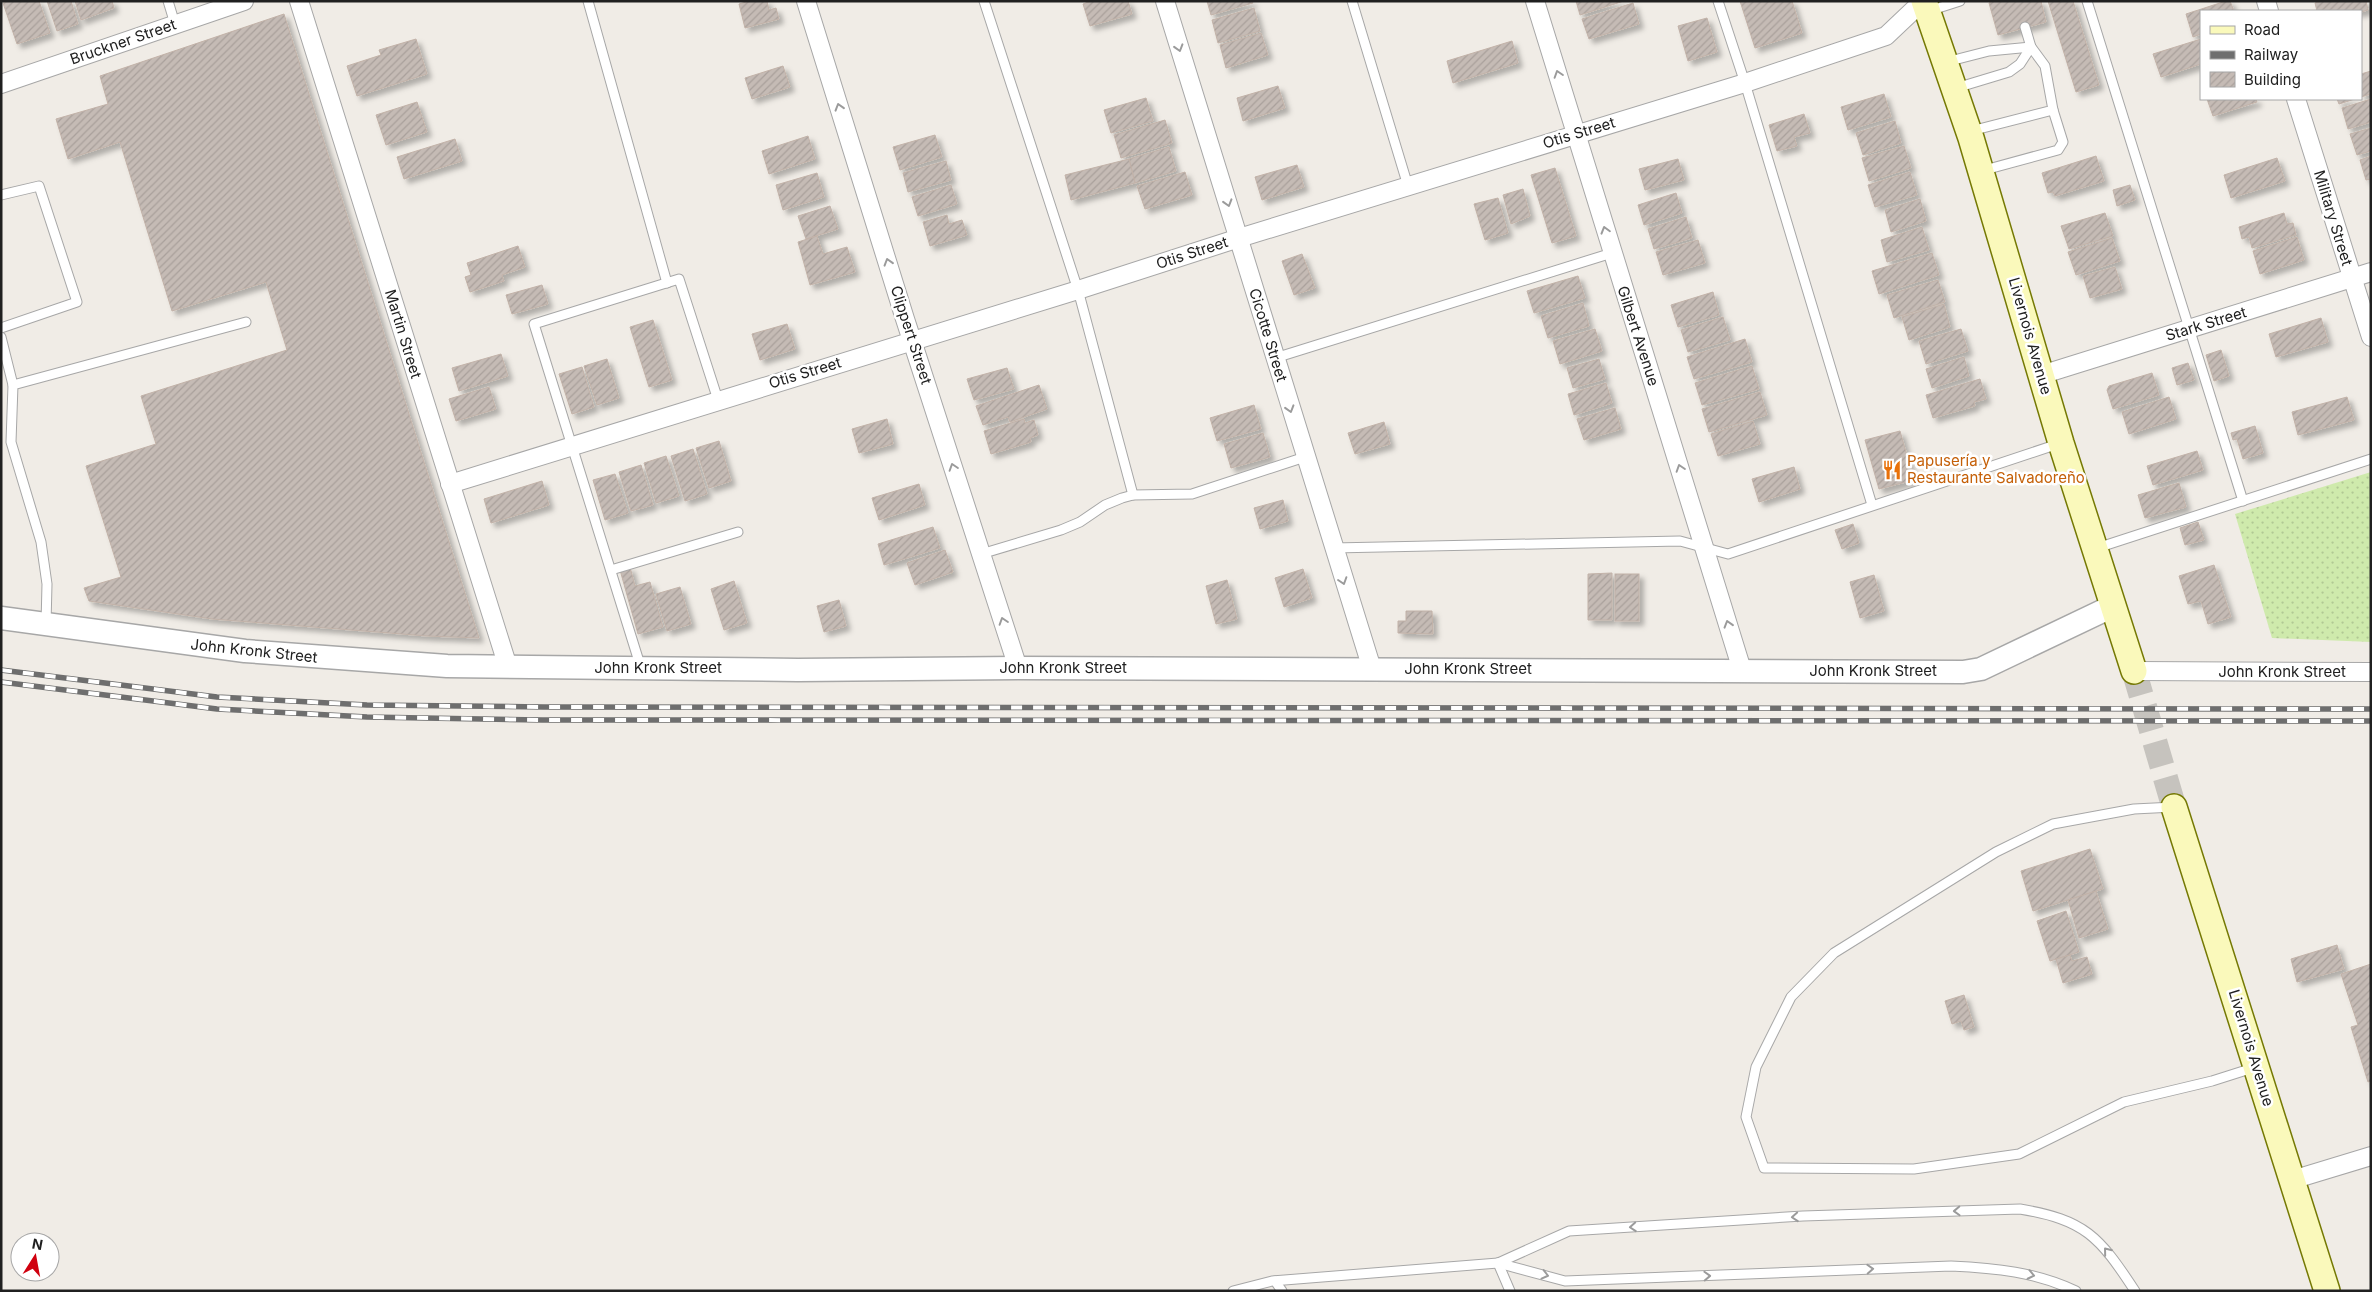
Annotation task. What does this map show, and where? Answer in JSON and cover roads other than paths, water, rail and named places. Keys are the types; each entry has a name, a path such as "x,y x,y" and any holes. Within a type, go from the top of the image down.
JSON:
{"main road":[{"name":"Livernois Avenue","path":"1925,5 1969,132 2061,442 2134,671"},
{"name":"Livernois Avenue","path":"2174,806 2326,1291"}],"street":[{"name":"Bruckner Street","path":"1,84 244,1"},
{"name":"Martin Street","path":"299,1 508,667"},
{"name":"Clippert Street","path":"806,1 912,340 1018,668"},
{"name":"Cicotte Street","path":"1165,1 1372,669"},
{"name":"Gilbert Avenue","path":"1535,1 1578,134 1612,253 1742,670"},
{"name":"Otis Street","path":"450,484 1078,290 1239,238 1745,83 1886,36 1925,5"},
{"name":"Military Street","path":"2296,100 2371,337"},
{"name":"Stark Street","path":"2041,375 2371,272"},
{"name":"John Kronk Street","path":"1,618 255,652 437,665 508,667 1963,672 1981,668 2113,606"},
{"name":"John Kronk Street","path":"2134,671 2371,672"},
{"path":"2292,1180 2371,1156"}],"lane":[{"path":"168,1 176,24"},
{"path":"588,1 667,283"},
{"path":"984,1 1078,290 1133,495"},
{"path":"1352,1 1408,186"},
{"path":"1718,1 1745,83 1872,505"},
{"path":"1925,5 1960,1"},
{"path":"2087,1 2243,500"},
{"path":"1981,171 2058,150 2062,142 2053,110 2045,66 2032,47 2026,27"},
{"path":"1945,62 1989,51 2032,47"},
{"path":"1954,88 2009,72 2020,64 2032,47"},
{"path":"1969,132 2053,110"},
{"path":"1,196 39,186 77,302 1,328"},
{"path":"1275,358 1612,253"},
{"path":"641,668 534,324 679,279 718,400"},
{"path":"13,385 246,322"},
{"path":"1,337 13,385 11,442 41,542 47,584 46,625"},
{"path":"1,443 11,442"},
{"path":"1333,548 1680,541 1728,554 2061,442"},
{"path":"981,554 1061,530 1080,522 1105,505 1133,495 1192,494 1305,457"},
{"path":"2095,549 2371,459"},
{"path":"611,570 738,532"},
{"path":"2174,806 2134,809 2053,824 1996,852 1834,953 1791,996 1756,1067 1746,1117 1764,1168 1914,1169 2019,1154 2124,1102 2212,1082 2257,1066"},
{"path":"1498,1263 1569,1231 1803,1216 2020,1209 2052,1214 2077,1224 2097,1239 2135,1291"},
{"path":"1498,1263 1510,1291"},
{"path":"1233,1291 1276,1281 1498,1263 1565,1280 1950,1266 2002,1269 2033,1275 2054,1280 2076,1291"},
{"path":"1276,1281 1282,1291"}],"tunnel":[{"path":"2134,671 2174,807"}],"railway":[{"path":"1,670 217,697 367,705 544,707 2371,709"},
{"path":"1,682 217,709 367,717 543,720 2371,721"}],"place":[{"name":"Papusería y Restaurante Salvadoreño","path":"1892,470"}]}
